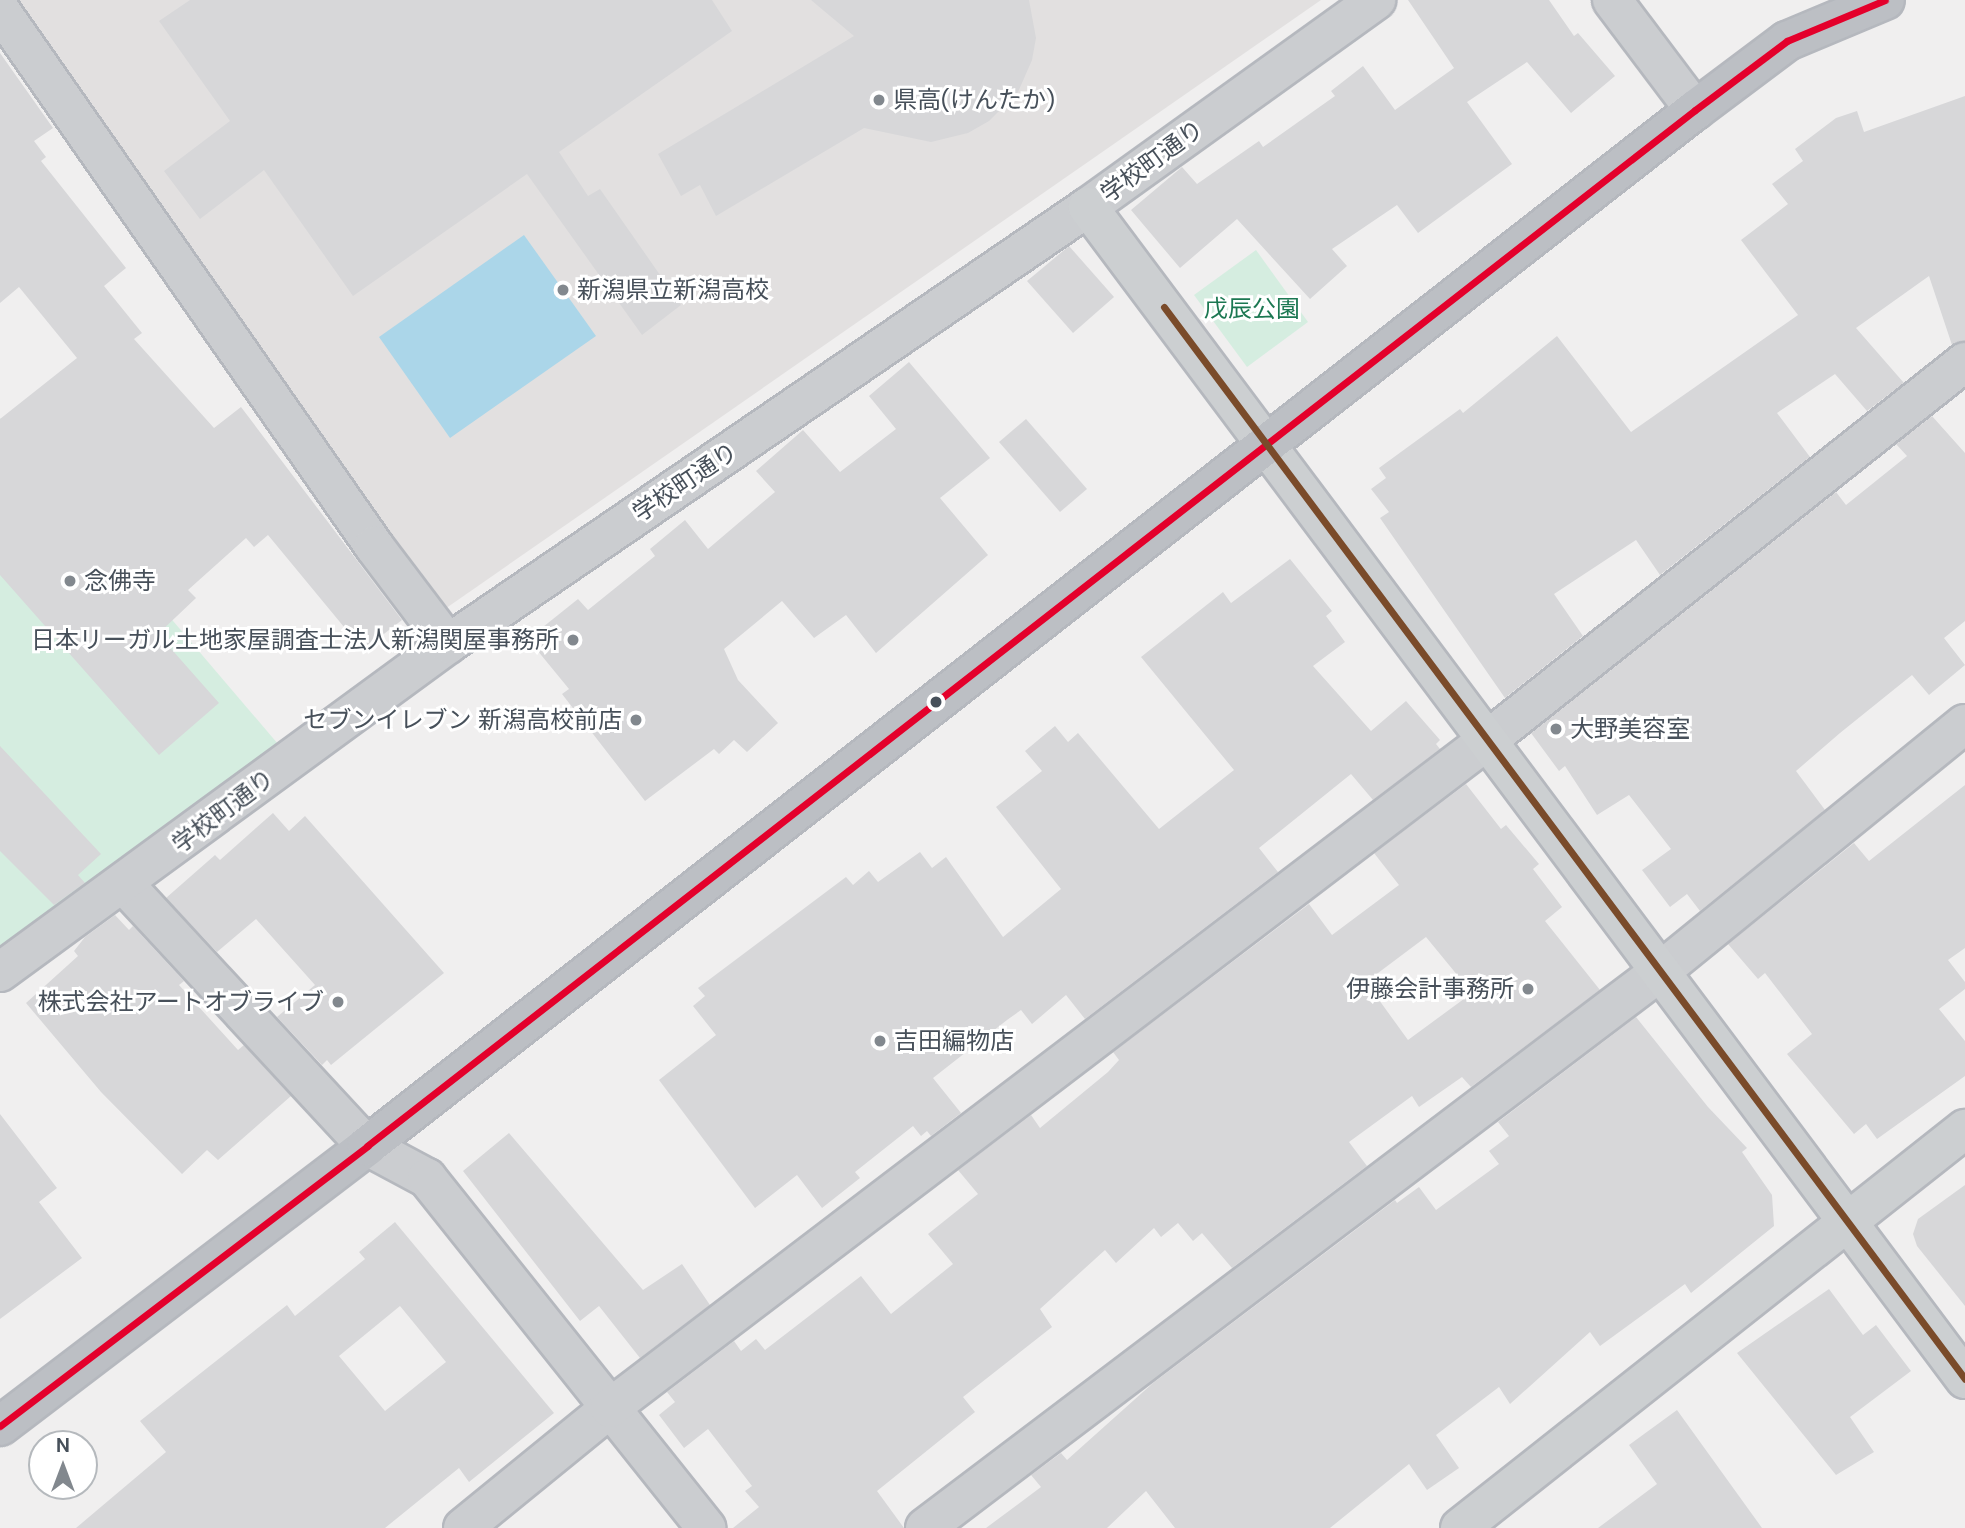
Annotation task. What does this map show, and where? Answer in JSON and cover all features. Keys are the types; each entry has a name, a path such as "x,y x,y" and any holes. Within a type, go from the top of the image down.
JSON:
{"highway":[{"path":"0,1426 367,1146 1695,110 1787,41 1885,0"}],"street":[{"name":"学校町通り","path":"0,972 124,884 448,644 1088,207 1376,0"},
{"path":"1612,0 1695,110"},
{"path":"0,10 374,546 448,644"},
{"path":"1088,207 1490,738 1846,1226 1965,1379"},
{"path":"463,1528 610,1409 1490,738 1965,362"},
{"path":"925,1528 1661,970 1965,724"},
{"path":"124,884 367,1146 428,1178 706,1528"},
{"path":"1460,1528 1846,1226 1965,1129"}],"shaded area":[{"name":"新潟県立新潟高校","path":"18,0 1321,0 442,611"}],"green space":[{"name":"戊辰公園","path":"1256,250 1308,322 1247,367 1194,295"},
{"name":"念佛寺","path":"0,418 278,744 0,946"}],"water":[{"path":"524,235 596,336 450,438 379,337"}],"building":[{"path":"190,0 712,0 732,31 559,152 588,196 600,189 681,305 642,335 527,174 353,296 264,170 200,219 164,171 230,121 159,21"},
{"name":"県高(けんたか)","path":"811,0 1029,0 1036,38 1032,60 1018,92 989,121 968,133 931,142 864,128 716,216 700,185 681,196 658,154 854,36"},
{"path":"1408,0 1549,0 1574,36 1578,33 1615,76 1571,113 1527,62 1467,102 1512,164 1418,233 1397,205 1332,249 1347,266 1310,299 1237,219 1180,268 1131,210 1182,167 1197,184 1259,141 1263,147 1335,96 1331,91 1363,66 1395,110 1454,68"},
{"path":"0,53 53,128 34,141 46,157 41,161 126,268 104,286 142,333 134,339 214,428 241,407 402,620 363,650 268,535 254,547 246,538 188,590 196,598 158,634 219,703 159,755 0,575 0,419 77,358 19,287 0,303"},
{"path":"1965,96 1965,341 1952,345 1929,276 1856,328 1904,383 1867,411 1835,374 1777,413 1810,457 1660,575 1636,540 1554,594 1583,636 1505,698 1380,518 1389,512 1371,489 1386,478 1379,468 1460,409 1463,413 1557,336 1631,432 1798,315 1741,240 1788,204 1772,184 1803,161 1795,149 1836,118 1857,111 1864,132"},
{"path":"1069,246 1114,297 1073,333 1027,281"},
{"path":"909,362 990,458 940,498 988,555 876,653 846,615 814,638 782,601 724,649 738,680 778,723 747,752 734,740 719,754 714,749 645,801 562,694 569,689 528,639 578,599 588,610 655,556 650,549 685,520 708,549 775,492 756,471 803,430 840,472 896,429 869,396"},
{"path":"1932,416 1965,453 1965,621 1944,638 1965,665 1929,695 1912,675 1840,733 1796,771 1825,810 1700,911 1687,894 1670,907 1642,870 1671,849 1629,795 1597,815 1565,766 1559,771 1531,733 1836,492 1846,505 1907,456 1896,444"},
{"path":"1026,419 1087,489 1060,512 999,442"},
{"path":"1290,559 1332,611 1326,616 1345,642 1313,666 1371,731 1406,701 1440,740 1436,744 1440,749 1373,800 1351,774 1259,848 1278,872 1085,1019 1066,995 1032,1024 1021,1010 1007,1020 933,1078 961,1113 931,1136 927,1131 921,1136 913,1126 855,1172 860,1178 822,1208 797,1175 755,1208 659,1080 716,1035 693,1006 705,996 698,988 846,877 853,885 869,871 878,882 920,852 932,868 946,857 1003,937 1061,889 996,807 1042,771 1025,751 1055,726 1068,742 1078,733 1159,829 1234,770 1141,657 1223,592 1231,603"},
{"path":"0,746 101,854 78,875 85,883 54,905 0,851"},
{"path":"1466,784 1501,829 1506,825 1539,864 1533,869 1562,907 1545,921 1600,990 1471,1087 1462,1077 1419,1107 1412,1096 1349,1142 1367,1166 1232,1268 1202,1233 1193,1241 1178,1223 1161,1237 1154,1228 1116,1263 1105,1250 1040,1309 1052,1327 963,1397 975,1412 877,1491 904,1528 733,1528 759,1507 745,1491 752,1486 708,1429 684,1448 659,1415 675,1402 667,1392 734,1341 741,1351 756,1339 765,1350 861,1276 891,1314 953,1264 928,1234 978,1194 958,1170 1031,1115 1040,1128 1108,1072 1119,1060 1113,1052 1309,904 1332,935 1399,885 1374,853","holes":["1426,937 1472,993 1408,1040 1366,982"]},
{"path":"1965,785 1965,948 1948,960 1965,982 1965,989 1939,1009 1965,1041 1965,1076 1877,1139 1866,1124 1854,1134 1787,1054 1812,1034 1765,973 1758,979 1728,944 1854,843 1869,861"},
{"path":"273,813 289,831 305,816 444,973 331,1065 327,1060 322,1065 277,1017 315,985 256,919 217,952 166,898 215,855 220,860"},
{"path":"115,915 129,930 133,926 184,981 179,985 238,1050 244,1045 291,1096 218,1160 207,1150 182,1174 101,1092 26,1003 78,956 74,951 85,937"},
{"path":"1636,1017 1708,1107 1747,1148 1742,1152 1772,1195 1774,1226 1691,1293 1685,1284 1600,1346 1590,1332 1510,1404 1499,1387 1436,1435 1459,1468 1427,1490 1409,1464 1330,1528 1175,1528 1146,1491 1107,1528 986,1528 1041,1487 1031,1475 1061,1453 1067,1460 1153,1383 1395,1200 1397,1203 1419,1187 1436,1210 1499,1164 1489,1151 1509,1136 1498,1122"},
{"path":"0,1114 57,1188 39,1202 82,1258 0,1319"},
{"path":"509,1133 643,1290 682,1264 710,1305 640,1358 599,1306 580,1321 463,1171"},
{"path":"1965,1185 1965,1306 1917,1246 1913,1234 1918,1219"},
{"path":"395,1222 554,1413 469,1482 459,1468 385,1528 76,1528 166,1452 140,1421 287,1305 295,1316 365,1259 359,1252","holes":["400,1306 446,1362 385,1411 339,1356"]},
{"path":"1829,1289 1863,1335 1876,1325 1911,1371 1850,1417 1874,1452 1836,1475 1737,1353"},
{"path":"1677,1410 1762,1528 1598,1528 1657,1484 1629,1445"}],"transit line":[{"path":"0,1426 367,1146 1695,110 1787,41 1885,0"},
{"path":"1164,307 1965,1379"}],"place":[{"name":"県高(けんたか)","path":"879,100"},
{"name":"新潟県立新潟高校","path":"563,290"},
{"name":"念佛寺","path":"70,581"},
{"name":"日本リーガル土地家屋調査士法人新潟関屋事務所","path":"573,640"},
{"name":"セブンイレブン 新潟高校前店","path":"636,720"},
{"name":"大野美容室","path":"1556,729"},
{"name":"伊藤会計事務所","path":"1528,989"},
{"name":"株式会社アートオブライブ","path":"338,1002"},
{"name":"吉田編物店","path":"880,1041"}]}
